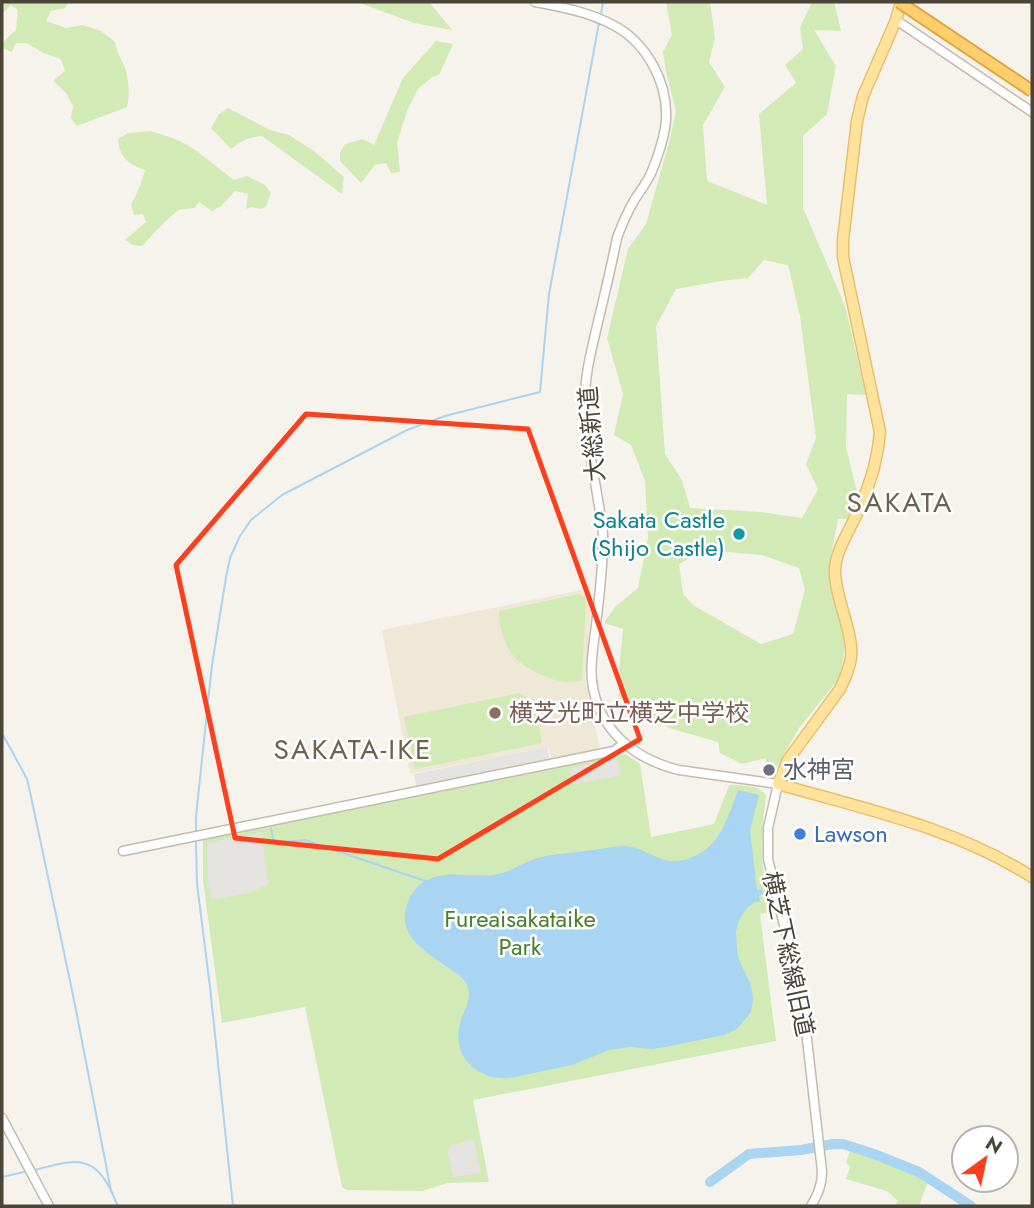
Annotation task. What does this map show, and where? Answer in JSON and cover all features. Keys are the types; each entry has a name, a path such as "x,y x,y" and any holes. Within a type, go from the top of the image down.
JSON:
{"highway":[{"path":"900,2 1032,91"}],"main road":[{"path":"900,2 863,96 857,121 843,240 843,257 880,432 879,446 862,503 835,568 851,657 840,689 788,760 778,784 948,835 990,853 1032,877"}],"street":[{"name":"大総新道","path":"535,2 591,16 614,25 636,41 658,74 666,119 651,173 624,220 617,238 586,380 588,436 603,534 602,580 592,661 595,695 602,714 613,731 640,755 664,766 778,784"},
{"path":"895,20 1032,112"},
{"path":"123,851 614,751 624,743"},
{"name":"横芝下総線旧道","path":"778,784 768,828 768,859 803,1004 807,1033 822,1171 819,1192 811,1206"},
{"path":"2,1118 49,1206"}],"highlighted area":[{"path":"306,414 528,429 640,739 438,859 235,838 176,565"}],"shaded area":[{"name":"横芝光町立横芝中学校","path":"582,590 592,599 585,679 600,749 551,758 548,747 410,774 382,630"},
{"path":"547,747 550,762 417,789 414,774"},
{"path":"617,758 621,775 573,785 569,769"},
{"path":"261,833 269,884 249,893 211,900 207,843"},
{"path":"474,1140 481,1173 453,1177 447,1149 451,1148 451,1145"}],"green space":[{"path":"2,2 69,2 65,8 51,11 46,21 66,28 83,25 101,31 115,42 127,78 127,107 77,126 71,118 73,106 66,93 53,81 65,71 61,59 43,53 27,43 16,43 12,52 2,48 2,43 16,30 18,10 11,5 2,14"},
{"path":"357,2 429,2 452,30 414,23"},
{"path":"666,2 710,2 715,38 709,62 725,87 703,125 707,181 767,205 759,114 796,83 785,65 803,49 800,27 812,2 834,2 841,31 814,30 836,66 827,114 803,136 803,208 845,306 866,395 847,394 846,447 858,496 848,519 838,519 829,566 845,643 841,676 799,728 773,774 764,775 766,758 742,764 720,753 718,742 672,729 640,715 619,696 623,629 604,623 615,607 638,588 648,538 645,481 631,445 614,435 623,394 607,338 628,249 646,224 670,139 676,111 663,52 672,35","holes":["764,260 788,265 800,316 816,438 806,464 818,489 802,518 761,512 690,508 682,480 665,454 656,326 676,289 748,278","704,550 762,555 799,568 805,590 793,634 761,644 693,605 683,594 679,564"]},
{"path":"436,41 453,44 439,75 432,77 418,89 407,111 397,143 400,172 391,173 386,163 375,165 361,183 340,161 340,153 345,144 363,139 374,145 403,78"},
{"path":"228,108 270,130 289,135 314,151 344,177 342,194 262,136 245,140 231,149 211,128 219,114"},
{"path":"151,131 187,145 234,180 247,176 265,185 271,193 266,206 261,209 246,209 248,194 235,191 221,206 212,211 199,202 194,208 178,211 142,246 125,240 146,222 143,214 134,215 131,205 145,170 126,159 118,139 128,133"},
{"path":"579,594 586,598 582,681 565,682 549,678 515,658 503,636 499,611"},
{"path":"519,693 534,701 542,743 415,769 404,717"},
{"name":"Fureaisakataike Park","path":"625,754 640,764 651,837 714,824 729,785 760,789 766,796 762,859 774,911 760,914 776,1041 473,1100 489,1182 448,1183 422,1191 347,1190 342,1187 305,1007 222,1023 203,881 203,839"},
{"path":"851,1149 918,1174 928,1181 919,1206 894,1206 898,1201 887,1191 846,1179 850,1167 846,1162"}],"water":[{"path":"738,790 759,795 750,830 757,890 762,889 763,894 759,896 760,902 755,902 746,909 736,931 739,960 751,985 753,999 751,1012 737,1029 724,1035 665,1047 609,1050 572,1065 510,1078 489,1076 471,1066 460,1049 458,1039 460,1022 469,995 466,983 416,943 406,926 407,905 416,889 438,876 493,875 537,858 616,846 631,847 665,860 685,860 706,850 713,843 724,827"}],"waterway":[{"path":"601,14 603,2"},
{"path":"196,832 212,665 226,577 230,558 251,520 282,495 407,430 445,416 540,392 549,294 599,23"},
{"path":"2,733 27,779 111,1191"},
{"path":"271,828 274,843 305,840 425,881"},
{"path":"196,841 197,884 233,1206"},
{"path":"710,1182 749,1154 843,1144 919,1172 971,1206"},
{"path":"34,1170 61,1163 87,1164 105,1179 118,1206"},
{"path":"2,1177 28,1171"}],"place":[{"name":"Sakata Castle (Shijo Castle)","path":"739,534"},
{"name":"横芝光町立横芝中学校","path":"495,713"},
{"name":"水神宮","path":"769,770"},
{"name":"Lawson","path":"800,834"}],"district":[{"name":"SAKATA","path":"900,502"},
{"name":"SAKATA-IKE","path":"353,749"}]}
